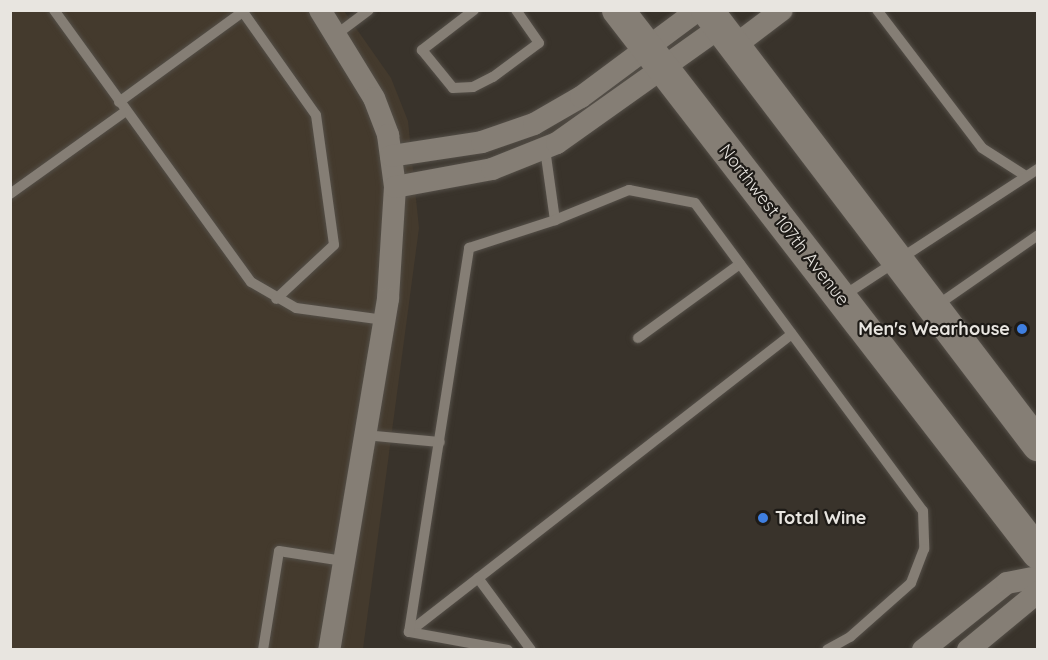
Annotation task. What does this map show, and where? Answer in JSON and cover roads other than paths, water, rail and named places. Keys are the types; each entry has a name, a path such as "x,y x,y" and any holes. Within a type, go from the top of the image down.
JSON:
{"main road":[{"name":"Northwest 107th Avenue","path":"618,10 1038,552"},
{"path":"714,24 933,308 1033,430"}],"street":[{"path":"320,10 337,34 374,98 391,156 395,187 384,320 329,650"},
{"path":"391,156 487,141 534,124 714,24 782,10"},
{"path":"395,187 492,169 544,150 581,130 655,58"},
{"path":"923,650 1007,583 1038,578"},
{"path":"968,650 1038,592"}],"lane":[{"path":"54,10 244,275 276,299 296,308 384,320"},
{"path":"337,34 369,10"},
{"path":"474,10 422,50 453,88 473,87 483,82 539,43 516,10"},
{"path":"10,194 244,11 316,115 334,245 276,299"},
{"path":"883,12 982,148 1026,176"},
{"path":"544,150 555,220"},
{"path":"841,297 1038,169"},
{"path":"409,632 469,248 555,220 628,190 695,203 923,511 924,549 911,583 850,637 827,650"},
{"path":"933,308 1038,235"},
{"path":"638,338 740,264"},
{"path":"409,632 792,334"},
{"path":"364,435 440,442"},
{"path":"263,650 279,551 343,561"},
{"path":"478,578 531,650"},
{"path":"409,632 508,650"}],"place":[{"name":"Men's Wearhouse","path":"1022,329"},
{"name":"Total Wine","path":"763,518"}]}
